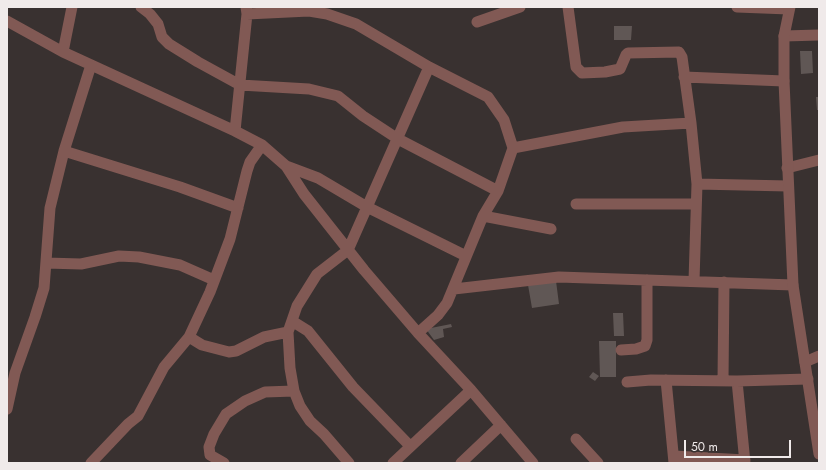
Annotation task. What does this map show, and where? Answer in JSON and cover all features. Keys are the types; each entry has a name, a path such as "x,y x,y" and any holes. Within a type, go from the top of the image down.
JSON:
{"street":[{"path":"63,52 72,7"},
{"path":"141,7 152,11 162,37 168,44 240,85 309,89 338,96 363,116 398,139 498,191"},
{"path":"477,22 520,7"},
{"path":"568,7 576,67 582,73 605,72 620,69 628,53 669,51 679,52 682,57 697,184 694,281"},
{"path":"737,7 789,8 784,36 784,81 793,285 817,427 819,454"},
{"path":"236,131 247,10 309,10 327,14 356,24 429,67 488,97 504,120 513,148 498,191 484,216 447,303 438,315 418,333"},
{"path":"7,21 63,52 236,131 262,145 286,166 304,194 348,250 418,333 471,390 533,463"},
{"path":"784,36 819,35"},
{"path":"7,409 15,373 36,317 44,288 50,208 64,151 91,65"},
{"path":"348,463 324,434 310,421 300,406 294,391 290,368 288,332 297,306 317,274 348,250 429,67"},
{"path":"684,78 784,81"},
{"path":"513,148 623,127 691,123"},
{"path":"91,463 128,424 138,416 164,367 189,337 230,239 250,162 262,145"},
{"path":"64,151 180,187 238,208"},
{"path":"787,168 819,160"},
{"path":"286,166 318,178 367,207 466,256"},
{"path":"697,184 788,186"},
{"path":"576,204 696,204"},
{"path":"484,216 551,229"},
{"path":"46,263 80,264 119,256 139,257 180,266 214,280"},
{"path":"454,289 559,277 793,285"},
{"path":"621,350 636,349 645,346 647,340 647,280"},
{"path":"723,381 724,282"},
{"path":"292,321 308,331 353,387 410,446"},
{"path":"189,337 202,345 229,352 236,351 264,337 288,332"},
{"path":"805,362 819,356"},
{"path":"627,382 651,380 737,381 808,379"},
{"path":"666,380 674,460 745,462 737,381"},
{"path":"393,463 471,390"},
{"path":"224,463 210,455 209,447 214,434 226,414 245,401 265,392 294,391"},
{"path":"461,463 501,426"},
{"path":"576,439 598,463"}],"building":[{"path":"614,26 632,26 631,40 614,40"},
{"path":"800,51 812,51 813,73 801,74"},
{"path":"816,97 819,97 819,110 817,110"},
{"path":"556,281 559,304 532,308 528,285"},
{"path":"613,313 623,313 624,336 614,336"},
{"path":"451,324 452,327 443,329 444,337 434,340 426,329"},
{"path":"599,341 616,341 616,377 600,377"},
{"path":"593,372 599,376 595,381 589,377"}]}
